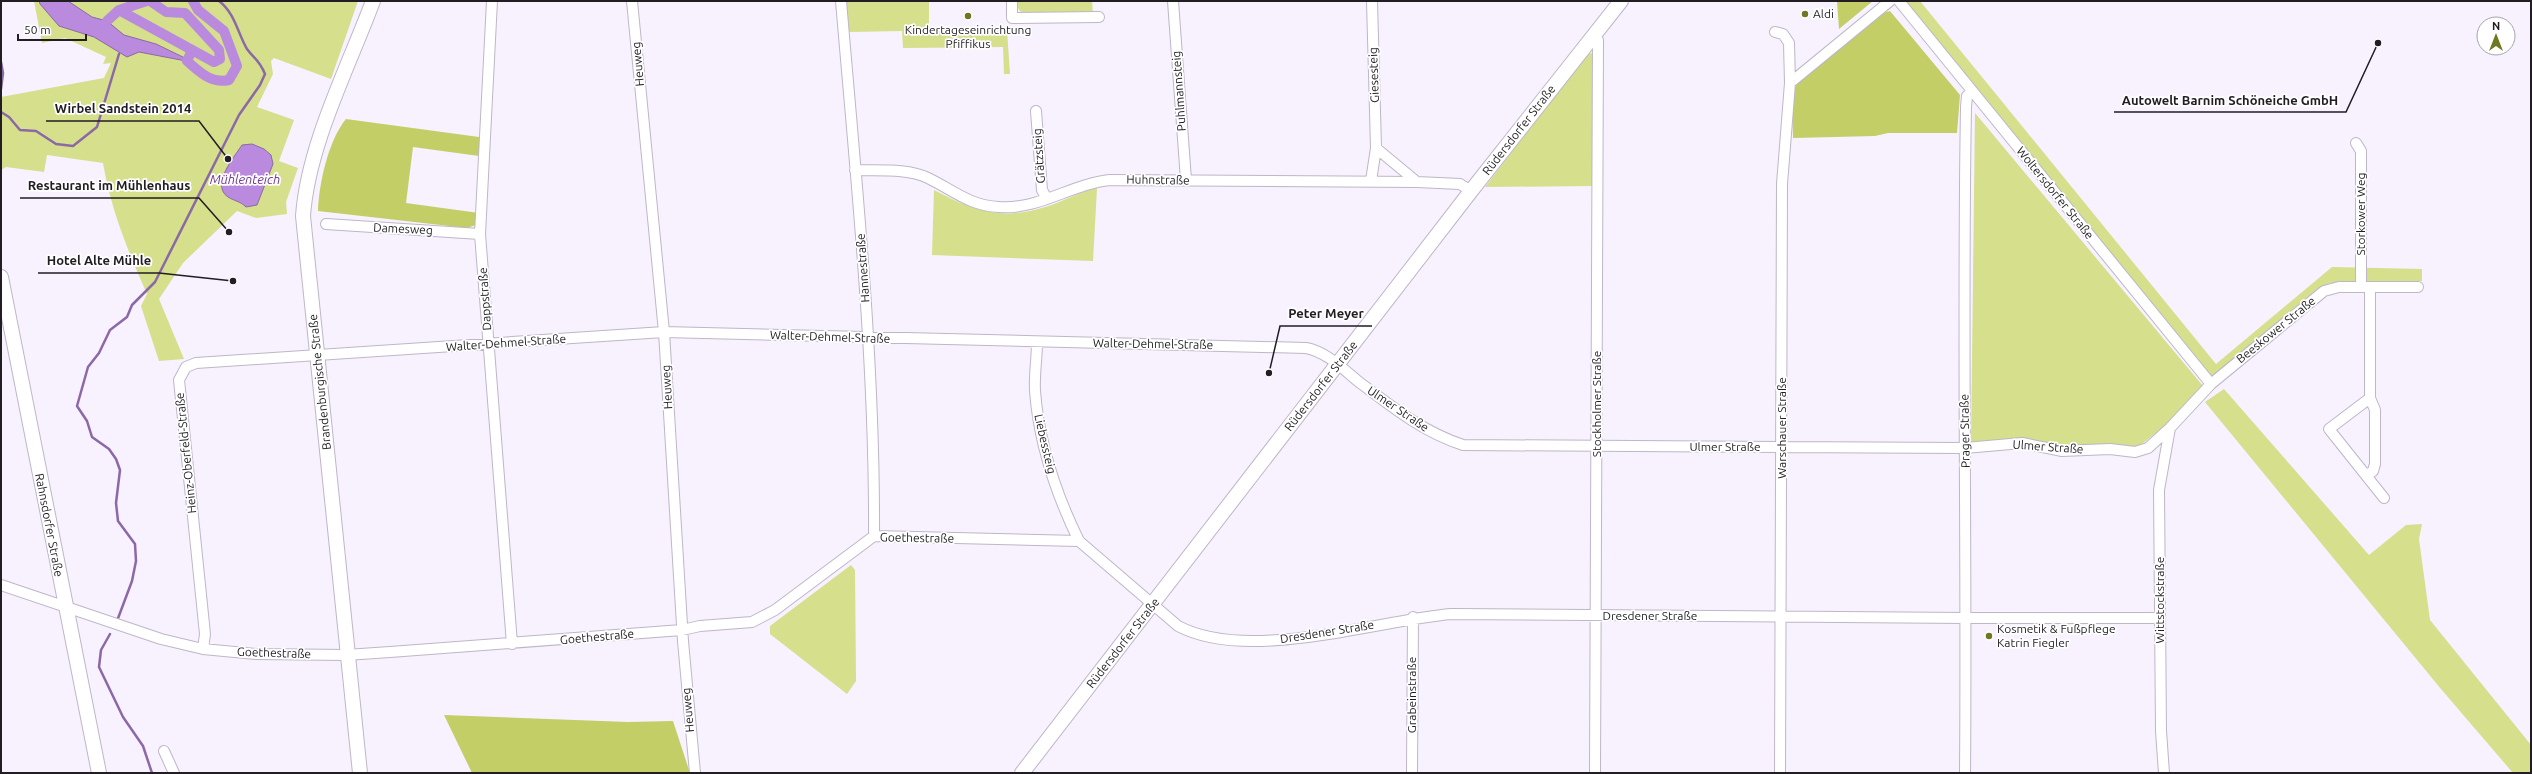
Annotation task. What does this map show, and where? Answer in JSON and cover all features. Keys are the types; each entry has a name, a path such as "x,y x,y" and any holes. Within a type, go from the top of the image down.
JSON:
{"street":[{"name":"Brandenburgische Straße","path":"360,773 346,655 303,216 306,188 313,159 372,1"},
{"name":"Dappstraße","path":"492,1 480,234 512,644"},
{"name":"Heuweg","path":"632,1 664,332 682,630 695,773"},
{"name":"Hannestraße","path":"841,1 856,170 875,444 874,536"},
{"path":"1012,1 1012,18 1099,17"},
{"name":"Puhlmannsteig","path":"1173,1 1186,180"},
{"name":"Giesesteig","path":"1372,1 1376,148 1372,181"},
{"name":"Rüdersdorfer Straße","path":"1022,773 1471,191 1622,1"},
{"path":"1790,83 1890,1"},
{"name":"Woltersdorfer Straße","path":"1899,1 2211,384"},
{"name":"Warschauer Straße","path":"1774,32 1783,34 1789,43 1790,83 1782,184 1780,773"},
{"name":"Stockholmer Straße","path":"1593,37 1598,40 1595,773"},
{"name":"Prager Straße","path":"1965,773 1966,618 1963,270 1966,114 1967,96 1972,92"},
{"name":"Grätzsteig","path":"1036,111 1042,190 1047,199"},
{"name":"Storkower Weg","path":"2356,143 2361,152 2370,398 2375,410 2375,464 2373,471 2367,476"},
{"path":"1376,148 1417,182"},
{"name":"Huhnstraße","path":"856,170 915,174 927,178 965,199 988,206 1022,206 1047,199 1074,187 1098,181 1186,180 1417,182 1460,184 1471,191"},
{"name":"Damesweg","path":"326,224 480,234"},
{"name":"Rahnsdorfer Straße","path":"1,277 99,773"},
{"name":"Beeskower Straße","path":"2135,452 2148,448 2170,428 2211,384 2324,291 2339,287 2418,287"},
{"name":"Walter-Dehmel-Straße","path":"317,356 664,332 1306,348 1315,350 1338,365"},
{"name":"Liebessteig","path":"1037,342 1035,390 1042,441 1056,489 1079,541"},
{"name":"Heinz-Oberfeld-Straße","path":"203,649 205,634 179,380 186,367 196,363 317,356"},
{"name":"Ulmer Straße","path":"1338,365 1407,418 1445,439 1463,445 1965,448 2022,443 2062,450 2110,449 2135,452"},
{"path":"2370,398 2330,429 2384,498"},
{"name":"Wittstockstraße","path":"2164,773 2161,731 2159,490 2170,428"},
{"name":"Goethestraße","path":"1,585 129,629 203,649 256,654 346,655 512,644 682,630 700,626 752,622 786,603 874,536 1079,541"},
{"path":"1079,541 1152,605"},
{"name":"Dresdener Straße","path":"1152,605 1178,626 1193,634 1239,641 1288,639 1412,617 1451,614 2160,618"},
{"name":"Grabeinstraße","path":"1412,617 1412,773"},
{"path":"164,751 174,773"}],"green space":[{"path":"34,1 358,1 331,79 274,58 271,61 273,74 257,107 294,120 279,161 298,168 286,202 287,214 256,218 237,211 183,263 159,299 184,359 159,361 141,306 147,294 115,214 103,163 47,155 44,172 6,167 1,170 1,97 104,78 111,63 103,64 106,57 65,38 42,43"},
{"path":"846,1 929,1 929,31 1007,30 1010,74 1004,74 1003,47 903,48 902,31 849,32"},
{"path":"1016,1 1092,1 1093,13 1024,14 1019,10"},
{"path":"1837,1 1873,1 1839,29"},
{"path":"1906,1 1920,1 2216,364 2332,267 2422,269 2422,281 2330,283 2317,289 2212,377"},
{"path":"1890,11 1960,95 1957,133 1888,133 1875,136 1793,138 1792,93 1797,84 1883,13"},
{"path":"1592,53 1592,186 1485,187 1586,55"},
{"path":"1975,113 2203,386 2164,426 2136,449 1971,445"},
{"path":"346,119 479,137 479,156 413,147 406,203 479,213 476,225 467,228 318,211 320,188 329,151 334,139"},
{"path":"1097,188 1093,261 932,255 934,190 962,203 988,212 1014,213 1045,207"},
{"path":"2224,389 2369,555 2406,525 2422,524 2419,539 2430,620 2531,745 2531,773 2513,773 2441,689 2205,402"},
{"path":"851,565 855,570 856,681 847,694 770,634 770,626"},
{"path":"444,715 628,722 673,721 690,773 472,773"}],"water":[{"path":"39,1 68,1 92,17 107,21 124,35 156,44 187,59 186,61 139,52 127,57 94,37 59,26"},
{"name":"Mühlenteich","path":"252,144 264,149 271,155 273,164 257,205 246,207 242,203 228,197 223,192 222,185 223,178 230,163 242,145"}],"waterway":[{"path":"107,21 119,10 147,1"},
{"path":"119,10 214,62 220,59 219,50 185,13 166,12 150,1"},
{"path":"192,50 187,61 211,79 223,81 229,80 237,66 224,31 198,10 193,1"},
{"path":"117,621 132,581 136,561 135,544 118,521 116,503 120,470 116,459 109,449 92,437 87,421 77,406 88,367 99,353 110,330 127,317 132,305 155,282 239,115 260,85 265,74 259,62 247,49 229,11 219,1"},
{"path":"1,112 9,117 20,130 36,131 56,144 73,146 97,127 119,54"},
{"path":"1,62 3,73 1,89"},
{"path":"110,634 101,650 99,667 123,717 143,746 152,773"}],"place":[{"name":"Aldi","path":"1805,14"},
{"name":"Kindertageseinrichtung Pfiffikus","path":"968,16"},
{"name":"Autowelt Barnim Schöneiche GmbH","path":"2378,43"},
{"name":"Wirbel Sandstein 2014","path":"228,159"},
{"name":"Restaurant im Mühlenhaus","path":"229,232"},
{"name":"Hotel Alte Mühle","path":"233,281"},
{"name":"Peter Meyer","path":"1269,373"},
{"name":"Kosmetik & Fußpflege Katrin Fiegler","path":"1989,636"}]}
